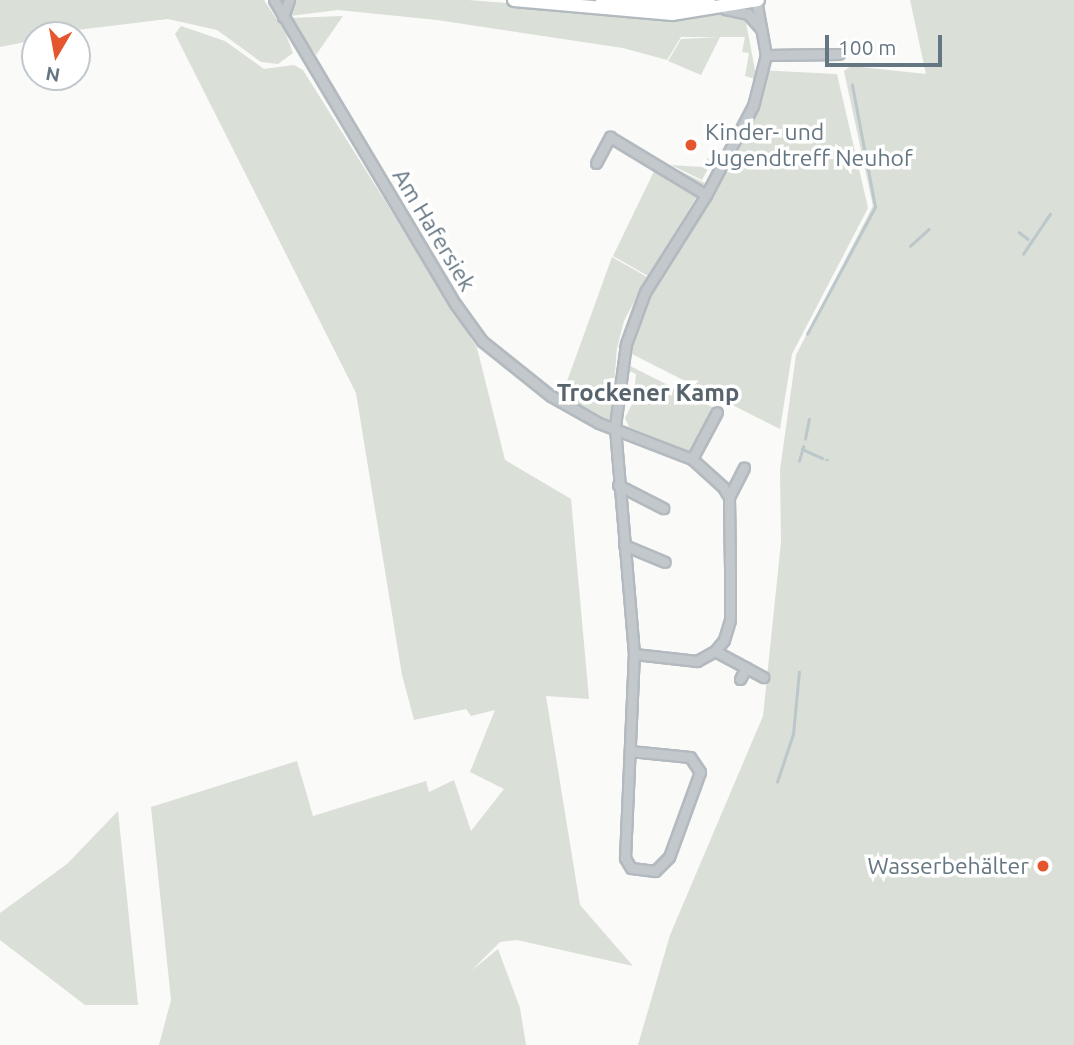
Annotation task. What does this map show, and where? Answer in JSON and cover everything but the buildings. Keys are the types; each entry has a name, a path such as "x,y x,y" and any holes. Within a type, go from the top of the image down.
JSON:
{"main road":[{"path":"514,0 641,13 724,9 757,0"},
{"path":"603,0 709,0"}],"street":[{"name":"Am Hafersiek","path":"274,0 456,305 482,341 551,396 692,458 713,474 729,497"},
{"path":"283,18 289,0"},
{"path":"630,751 690,757 700,772 669,858 655,871 626,863 630,751 634,654 615,426 623,359 634,318 652,279 706,195 753,106 766,55 757,0"},
{"path":"724,9 748,14 763,33"},
{"path":"766,55 838,54"},
{"path":"596,163 610,137 706,195"},
{"path":"692,458 717,412"},
{"path":"634,654 697,660 715,651 730,620 729,497 744,468"},
{"path":"618,485 663,508"},
{"path":"624,545 665,562"},
{"path":"715,651 763,677"},
{"path":"740,679 746,667"}],"shaded area":[{"path":"0,0 264,0 285,32 293,53 278,64 261,62 217,30 168,19 91,28 91,21 21,21 21,43 0,47"},
{"path":"295,0 468,0 690,17 744,12 755,70 837,74 868,208 792,354 780,429 618,347 635,299 706,185 748,102 755,79 745,76 749,53 742,52 745,37 681,37 667,60 623,48 437,20 338,10 290,16"},
{"path":"910,0 1074,0 1074,1045 638,1045 670,935 763,716 781,542 780,470 796,355 873,206 844,71 851,66 926,74"},
{"path":"343,16 316,55 290,18"},
{"path":"181,26 225,41 264,69 294,65 303,70 477,348 505,460 571,499 589,699 546,696 580,905 633,966 517,940 500,942 471,971 498,949 520,1008 526,1045 159,1045 171,1000 151,807 297,761 313,816 426,781 429,792 454,780 471,831 504,789 470,772 495,710 471,716 466,709 414,720 402,675 356,393 175,34"},
{"path":"720,37 701,75 668,61 681,39"},
{"path":"707,158 712,161 702,180 671,165 702,167"},
{"path":"659,161 705,183 648,276 613,256"},
{"path":"612,257 647,277 624,321 617,348 611,421 562,395"},
{"path":"628,365 714,408 691,452 629,427 625,418 633,402 636,374 627,370"},
{"path":"118,811 138,1005 85,1005 0,940 0,913 67,864"}],"waterway":[{"path":"807,334 875,207 852,85"},
{"path":"1023,254 1050,214"},
{"path":"910,246 929,229"},
{"path":"1019,232 1028,239"},
{"path":"805,439 809,419"},
{"path":"799,461 803,447"},
{"path":"802,449 822,458"},
{"path":"777,782 793,734 799,672"}],"place":[{"name":"Kinder- und Jugendtreff Neuhof","path":"691,145"},
{"name":"Wasserbehälter","path":"1043,866"}],"district":[{"name":"Trockener Kamp","path":"648,393"}]}
